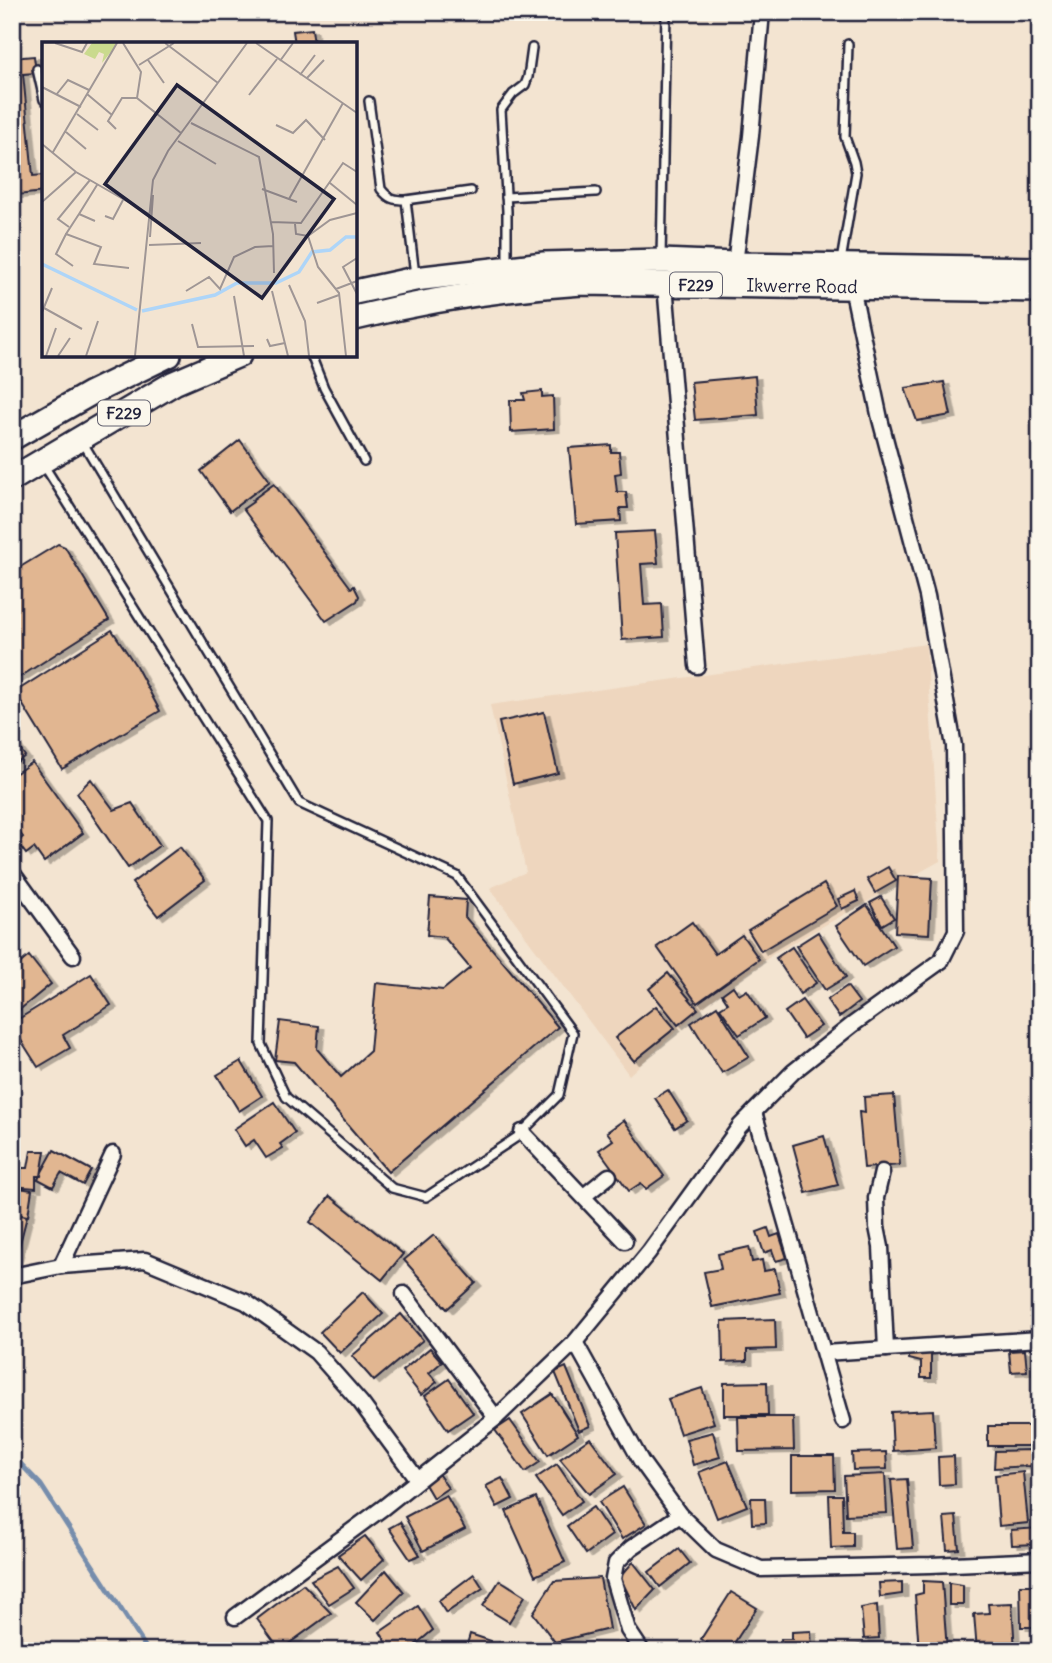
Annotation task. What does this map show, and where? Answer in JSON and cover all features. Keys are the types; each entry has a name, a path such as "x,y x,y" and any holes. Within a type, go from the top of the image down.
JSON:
{"main road":[{"name":"F229","path":"357,292 415,279 544,264 663,273 735,264 1040,269"},
{"name":"Ikwerre Road","path":"357,318 461,295 663,273 852,287 1040,290"},
{"name":"F229","path":"12,438 141,361 160,357"},
{"name":"F229","path":"14,473 41,461 174,383 234,357"}],"street":[{"path":"735,264 751,136 762,12"},
{"path":"663,273 696,666"},
{"path":"235,1617 384,1507 496,1418 575,1342 649,1252 740,1126 793,1072 852,1025 941,961 956,931 954,746 928,596 880,419 852,287"},
{"path":"12,872 73,956"},
{"path":"754,1112 843,1421"},
{"path":"522,1132 625,1241"},
{"path":"61,1266 113,1154"},
{"path":"882,1172 876,1198 886,1349"},
{"path":"584,1196 609,1176"},
{"path":"12,1276 61,1266 145,1261 246,1302 316,1352 361,1403 417,1479"},
{"path":"404,1294 496,1418"},
{"path":"824,1353 1040,1339"},
{"path":"575,1342 641,1461 680,1516 716,1550 761,1569 1040,1560"},
{"path":"642,1651 628,1630 613,1578 617,1563 631,1548 680,1516"}],"lane":[{"path":"663,273 666,12"},
{"path":"840,266 856,173 845,136 848,44"},
{"path":"507,269 501,110 513,94 525,85 532,48"},
{"path":"37,69 42,91"},
{"path":"369,101 381,190 387,197 392,200 406,200 471,191"},
{"path":"506,197 596,192"},
{"path":"406,200 415,279"},
{"path":"312,357 329,400 364,461"},
{"path":"41,461 268,821 261,1044 286,1097 392,1188 426,1197 517,1137 559,1095 573,1033 457,876 299,803 80,438"}],"shaded area":[{"path":"926,644 940,861 775,953 709,1002 629,1075 490,888 526,872 490,705"}],"building":[{"path":"312,29 314,42 295,42 293,31"},
{"path":"34,56 36,73 23,74 33,176 42,175 42,192 17,195 12,150 12,58"},
{"path":"755,376 758,415 695,420 691,382"},
{"path":"944,382 951,415 917,421 905,388"},
{"path":"542,391 542,397 553,396 554,429 511,432 510,400 525,400 523,393"},
{"path":"240,440 270,481 230,511 201,471"},
{"path":"611,445 611,452 619,452 621,473 615,474 617,492 626,492 628,508 620,508 621,521 576,524 569,448"},
{"path":"274,484 359,596 357,601 326,621 243,509"},
{"path":"655,531 658,563 641,564 644,605 662,604 664,637 622,640 615,533"},
{"path":"58,544 65,547 109,620 12,682 12,572"},
{"path":"112,630 136,666 160,711 62,769 15,692"},
{"path":"544,712 558,773 513,784 499,722"},
{"path":"12,738 25,756 12,766"},
{"path":"32,762 83,833 44,862 34,848 26,854 17,842 23,837 12,823 12,776"},
{"path":"91,779 114,810 132,803 160,845 128,868 77,793"},
{"path":"180,847 205,880 158,916 132,883"},
{"path":"888,867 896,881 875,893 867,879"},
{"path":"898,876 932,878 929,934 895,932"},
{"path":"824,884 837,906 761,951 748,930"},
{"path":"855,891 859,901 842,909 838,899"},
{"path":"430,897 466,900 465,917 558,1027 388,1172 294,1062 275,1060 280,1021 319,1026 317,1049 341,1077 370,1051 376,983 443,990 470,968 444,937 427,935"},
{"path":"881,897 894,918 882,925 870,903"},
{"path":"867,905 894,946 863,966 836,926"},
{"path":"692,922 715,954 742,935 759,959 697,1003 657,947"},
{"path":"818,932 846,977 825,990 796,946"},
{"path":"792,947 816,983 800,994 776,958"},
{"path":"29,956 51,984 12,1016 12,970"},
{"path":"668,973 698,1009 678,1025 649,989"},
{"path":"91,974 111,1005 63,1035 70,1048 38,1067 12,1023"},
{"path":"733,986 739,995 747,990 765,1018 739,1035 720,1008 728,1003 722,994"},
{"path":"847,986 859,1002 839,1017 827,1000"},
{"path":"802,1000 821,1026 803,1038 785,1012"},
{"path":"656,1006 675,1028 634,1061 615,1038"},
{"path":"717,1006 749,1057 722,1073 691,1023"},
{"path":"241,1061 262,1096 239,1111 217,1075"},
{"path":"668,1090 687,1120 675,1128 655,1098"},
{"path":"894,1095 900,1165 864,1168 859,1112 865,1113 864,1097"},
{"path":"274,1102 295,1133 280,1144 283,1148 266,1158 254,1140 245,1146 234,1129"},
{"path":"624,1120 664,1176 646,1189 641,1183 629,1191 599,1150 613,1140 607,1132"},
{"path":"824,1136 838,1185 806,1193 793,1145"},
{"path":"54,1150 91,1170 83,1185 61,1173 53,1187 38,1179"},
{"path":"31,1151 45,1151 41,1176 36,1176 36,1188 12,1186 12,1168 28,1168"},
{"path":"12,1187 32,1190 28,1216 12,1214"},
{"path":"330,1196 403,1254 382,1280 310,1222"},
{"path":"12,1214 27,1216 14,1267 12,1267"},
{"path":"768,1228 771,1237 779,1234 787,1258 776,1261 772,1250 764,1253 757,1232"},
{"path":"434,1235 476,1283 447,1309 404,1260"},
{"path":"749,1247 752,1262 762,1260 764,1271 775,1269 780,1293 712,1307 704,1272 721,1269 718,1254"},
{"path":"363,1292 383,1314 340,1353 320,1332"},
{"path":"401,1314 423,1340 374,1381 352,1356"},
{"path":"775,1319 776,1349 747,1350 747,1361 723,1362 722,1321"},
{"path":"430,1348 442,1362 429,1373 437,1382 421,1395 402,1371"},
{"path":"1025,1350 1027,1371 1011,1372 1009,1351"},
{"path":"909,1353 931,1353 931,1378 921,1378 921,1362 909,1359"},
{"path":"566,1367 590,1426 579,1431 555,1372"},
{"path":"449,1379 473,1413 448,1430 425,1396"},
{"path":"767,1382 768,1415 724,1415 724,1383"},
{"path":"702,1388 714,1423 680,1434 668,1399"},
{"path":"552,1394 578,1435 548,1455 522,1414"},
{"path":"933,1410 935,1448 893,1451 891,1412"},
{"path":"738,1417 793,1417 794,1450 739,1451"},
{"path":"510,1420 540,1462 525,1472 495,1430"},
{"path":"988,1426 1033,1426 1033,1446 988,1446"},
{"path":"713,1432 720,1457 693,1465 686,1439"},
{"path":"590,1438 617,1474 589,1494 560,1459"},
{"path":"1031,1450 1031,1466 994,1468 995,1451"},
{"path":"886,1452 887,1469 853,1470 852,1453"},
{"path":"792,1456 834,1456 835,1489 792,1490"},
{"path":"954,1456 955,1484 939,1485 938,1457"},
{"path":"728,1461 747,1506 717,1518 699,1472"},
{"path":"557,1464 582,1501 562,1515 536,1478"},
{"path":"437,1472 448,1488 433,1498 423,1481"},
{"path":"1023,1472 1028,1523 999,1526 995,1475"},
{"path":"885,1474 887,1513 846,1515 844,1476"},
{"path":"502,1478 513,1499 497,1507 486,1486"},
{"path":"907,1479 913,1548 897,1549 891,1480"},
{"path":"623,1487 646,1524 622,1539 599,1502"},
{"path":"446,1495 465,1529 423,1551 405,1517"},
{"path":"829,1495 842,1495 843,1532 853,1532 853,1547 831,1548"},
{"path":"536,1498 565,1562 535,1576 506,1511"},
{"path":"751,1498 765,1498 766,1523 752,1524"},
{"path":"593,1507 612,1535 586,1554 567,1526"},
{"path":"956,1516 959,1549 947,1550 944,1517"},
{"path":"400,1522 420,1555 410,1559 389,1528"},
{"path":"1038,1528 1039,1544 1012,1545 1011,1530"},
{"path":"365,1536 384,1559 361,1580 338,1555"},
{"path":"679,1549 690,1563 660,1587 649,1572"},
{"path":"633,1562 655,1590 636,1610 620,1577"},
{"path":"338,1566 354,1588 329,1604 311,1580"},
{"path":"386,1570 404,1592 375,1620 356,1602"},
{"path":"474,1574 483,1588 446,1613 438,1601"},
{"path":"600,1578 609,1629 555,1642 533,1613 554,1581"},
{"path":"500,1580 525,1596 509,1622 483,1606"},
{"path":"923,1581 942,1582 947,1651 919,1651 915,1595 923,1593"},
{"path":"902,1582 902,1594 880,1597 879,1583"},
{"path":"949,1583 963,1585 963,1605 949,1605"},
{"path":"303,1584 331,1613 280,1650 257,1619"},
{"path":"1020,1585 1040,1585 1040,1627 1021,1627"},
{"path":"731,1592 757,1608 729,1651 720,1651 701,1639"},
{"path":"1012,1603 1015,1651 977,1651 974,1614 989,1613 988,1604"},
{"path":"877,1605 879,1638 864,1639 861,1608"},
{"path":"418,1606 433,1630 408,1651 392,1651 380,1632"},
{"path":"811,1631 812,1651 782,1651 781,1639 792,1639 792,1632"},
{"path":"470,1634 491,1641 490,1651 465,1651"},
{"path":"499,1643 518,1646 518,1651 498,1651"},
{"path":"867,1644 867,1651 841,1651 843,1646"}],"waterway":[{"path":"12,1455 41,1485 148,1651"}]}
